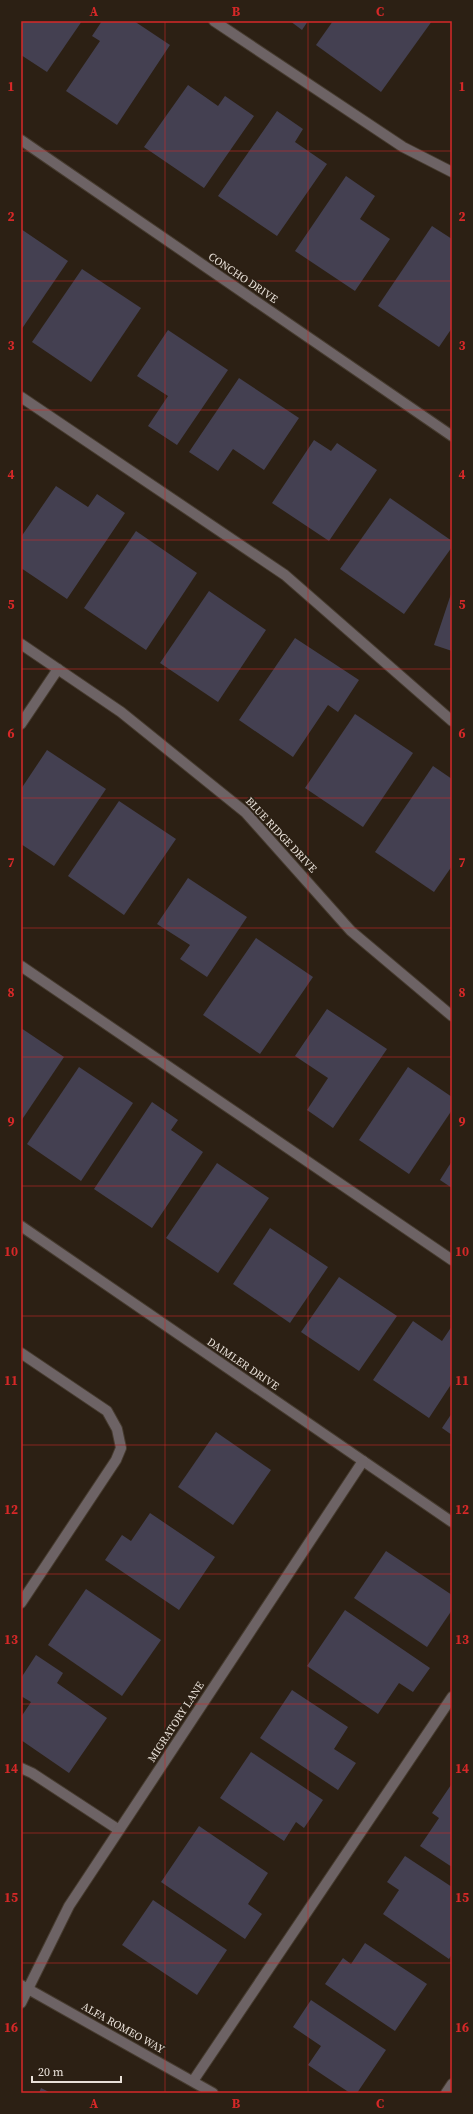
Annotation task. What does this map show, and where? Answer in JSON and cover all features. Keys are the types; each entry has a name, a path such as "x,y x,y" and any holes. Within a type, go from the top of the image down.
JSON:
{"street":[{"path":"214,21 403,147 452,172"},
{"name":"CONCHO DRIVE","path":"21,140 452,436"},
{"path":"21,397 285,575 452,721"},
{"name":"BLUE RIDGE DRIVE","path":"21,644 121,712 245,812 351,931 452,1016"},
{"path":"21,724 58,669"},
{"path":"21,966 452,1260"},
{"name":"DAIMLER DRIVE","path":"21,1226 452,1522"},
{"path":"21,1353 107,1411 117,1429 120,1448 116,1460 21,1603"},
{"name":"MIGRATORY LANE","path":"21,2003 24,1987 69,1906 363,1461"},
{"path":"193,2082 452,1697"},
{"path":"21,1768 32,1773 120,1830"},
{"name":"ALFA ROMEO WAY","path":"24,1987 213,2093"},
{"path":"446,2093 452,2084"}],"building":[{"path":"21,21 82,21 47,72 21,55"},
{"path":"102,21 134,21 170,45 117,125 66,91 100,41 92,36"},
{"path":"290,21 308,21 302,30"},
{"path":"333,21 432,21 381,92 316,45"},
{"path":"188,85 218,106 225,96 254,116 204,188 144,147"},
{"path":"277,111 303,129 295,142 327,164 277,236 218,196"},
{"path":"346,176 375,196 360,219 390,239 355,291 295,251"},
{"path":"432,226 452,239 452,328 439,347 378,306"},
{"path":"21,229 68,261 21,330"},
{"path":"82,269 141,308 91,382 32,342"},
{"path":"168,330 228,370 177,445 148,426 168,396 137,376"},
{"path":"239,378 299,418 264,470 233,449 218,471 189,452"},
{"path":"314,440 331,451 337,443 377,470 329,541 272,503"},
{"path":"56,486 88,507 97,494 125,513 67,599 21,568 21,537"},
{"path":"390,498 452,541 452,547 404,614 340,569"},
{"path":"136,531 197,573 146,650 84,608"},
{"path":"209,591 266,630 218,702 160,663"},
{"path":"452,591 452,651 434,645"},
{"path":"295,638 359,680 338,712 328,705 293,757 239,720"},
{"path":"355,714 413,753 363,827 305,788"},
{"path":"47,750 106,789 54,866 21,844 21,789"},
{"path":"433,766 452,779 452,866 434,892 375,852"},
{"path":"119,801 176,839 124,915 68,876"},
{"path":"188,878 247,917 207,977 180,959 190,945 157,924"},
{"path":"256,938 313,977 260,1054 203,1015"},
{"path":"327,1009 387,1049 333,1128 307,1110 328,1078 295,1056"},
{"path":"21,1028 64,1057 21,1121"},
{"path":"79,1067 133,1103 81,1181 27,1144"},
{"path":"408,1067 452,1097 452,1110 409,1174 359,1140"},
{"path":"152,1102 178,1120 171,1130 203,1152 152,1228 94,1189"},
{"path":"452,1161 452,1188 440,1180"},
{"path":"217,1163 269,1198 218,1273 166,1238"},
{"path":"270,1228 328,1267 290,1323 233,1284"},
{"path":"339,1277 397,1316 359,1371 301,1332"},
{"path":"413,1321 442,1341 452,1326 452,1383 429,1418 373,1380"},
{"path":"452,1413 452,1435 442,1428"},
{"path":"216,1432 271,1470 233,1525 178,1487"},
{"path":"150,1513 215,1557 179,1610 105,1560 122,1535 131,1541"},
{"path":"386,1551 452,1595 452,1610 427,1647 354,1598"},
{"path":"86,1589 161,1640 122,1696 48,1645"},
{"path":"345,1610 430,1668 413,1692 399,1683 378,1714 307,1666"},
{"path":"36,1655 63,1673 57,1683 107,1718 69,1773 21,1740 21,1717 31,1702 21,1696 21,1678"},
{"path":"292,1690 348,1727 334,1749 356,1763 338,1790 260,1738"},
{"path":"251,1752 323,1800 304,1828 296,1822 284,1841 220,1798"},
{"path":"451,1785 452,1867 420,1846 439,1818 432,1813"},
{"path":"199,1826 268,1873 248,1904 262,1914 245,1939 161,1882"},
{"path":"405,1856 452,1887 452,1954 449,1959 383,1914 399,1890 387,1882"},
{"path":"153,1900 227,1950 197,1995 122,1945"},
{"path":"365,1943 427,1984 395,2031 325,1984 343,1958 351,1964"},
{"path":"311,2000 386,2050 357,2093 350,2093 308,2065 321,2046 293,2027"},
{"path":"41,2088 51,2093 39,2093"}]}
